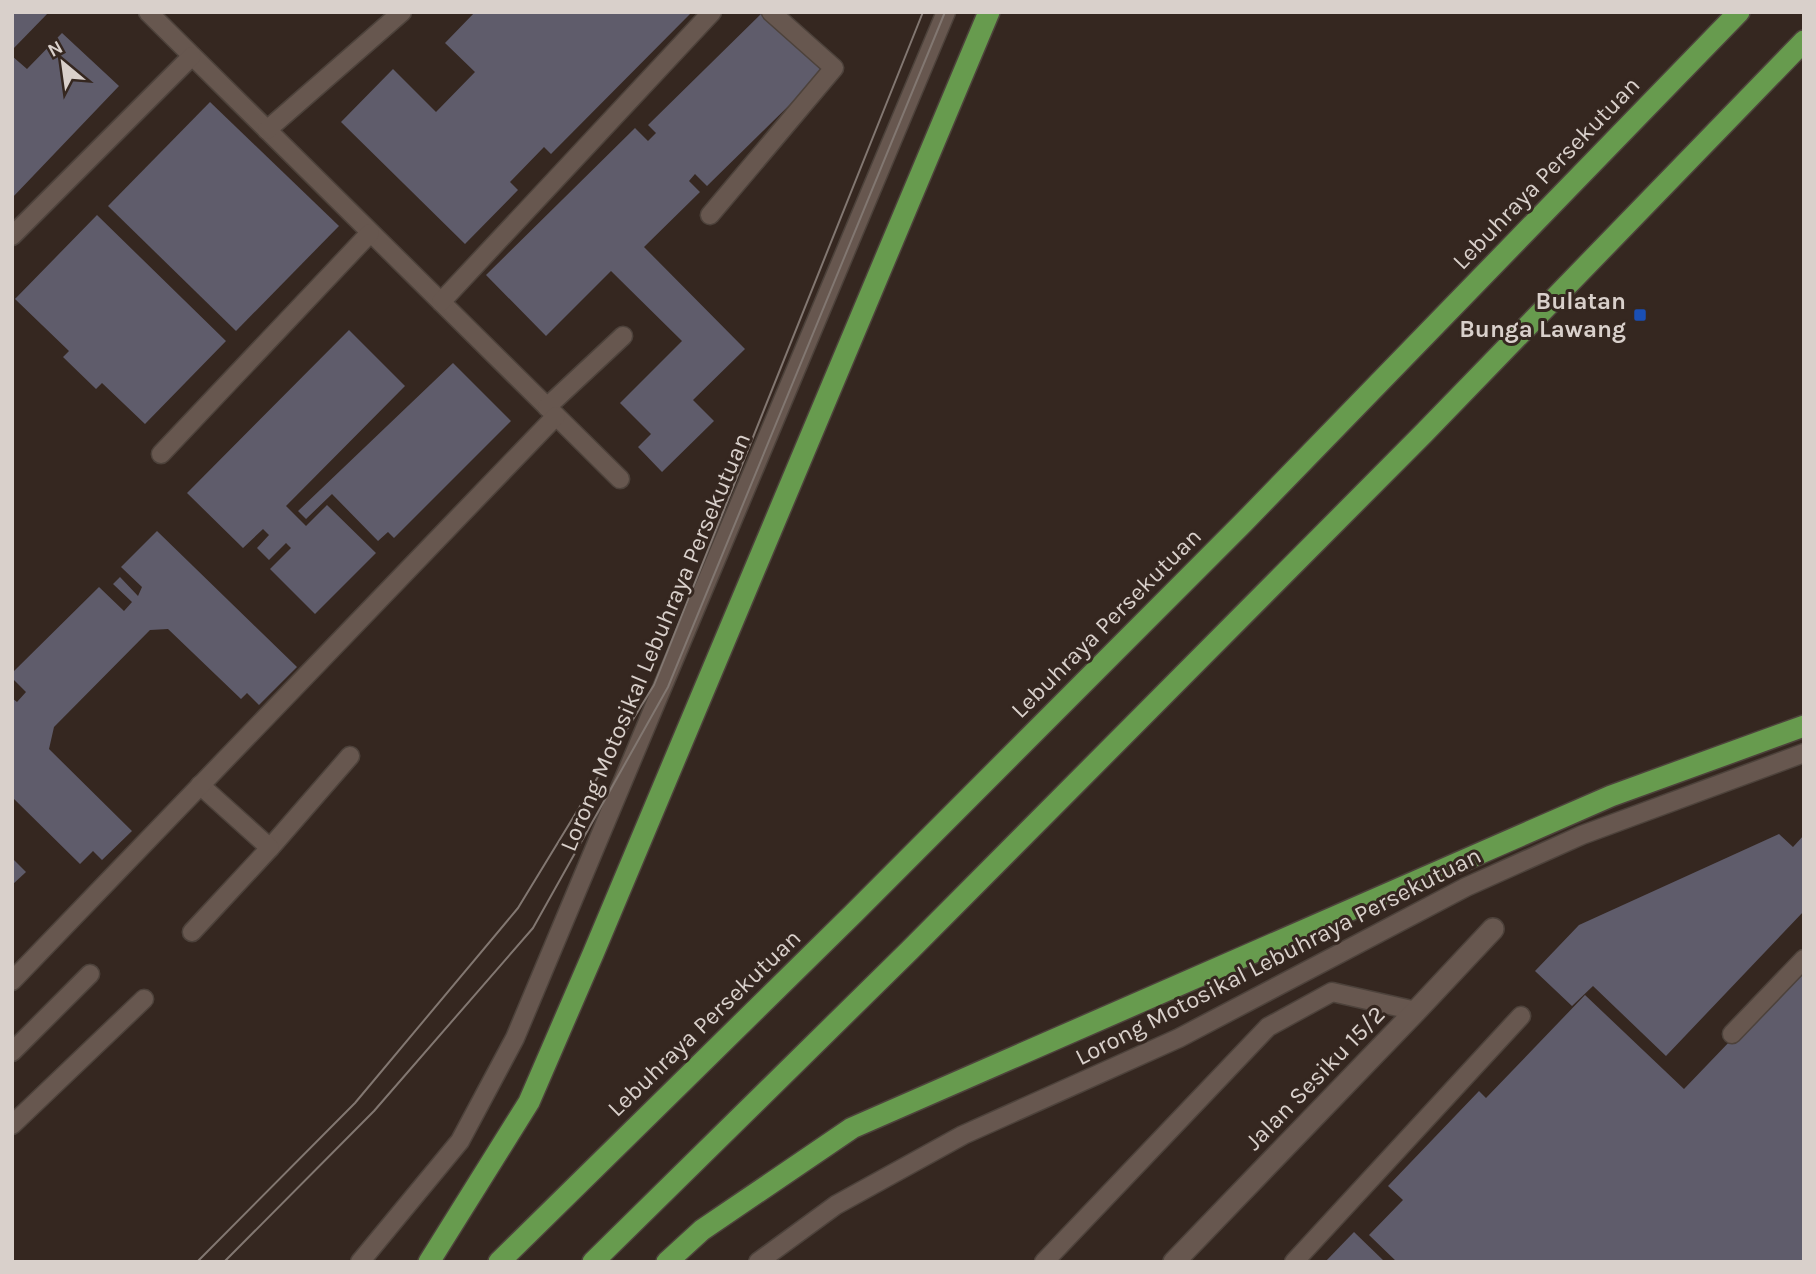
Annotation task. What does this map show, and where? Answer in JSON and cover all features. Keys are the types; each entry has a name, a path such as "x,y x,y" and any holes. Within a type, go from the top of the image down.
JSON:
{"highway":[{"path":"429,1262 529,1102 989,12"},
{"name":"Lebuhraya Persekutuan","path":"499,1262 854,913 1224,542 1739,12"},
{"path":"593,1262 910,950 1415,442 1803,41"},
{"path":"667,1262 702,1230 852,1128 1611,796 1804,726"}],"street":[{"name":"Jalan Sesiku 15/2","path":"1174,1262 1493,929"}],"lane":[{"path":"148,12 620,479"},
{"path":"267,130 402,12"},
{"path":"441,302 712,12"},
{"name":"Lorong Motosikal Lebuhraya Persekutuan","path":"360,1262 460,1141 515,1038 946,12"},
{"path":"710,215 834,68 778,14"},
{"path":"12,236 192,56"},
{"path":"161,454 370,233"},
{"path":"12,981 200,785 622,335"},
{"name":"Lorong Motosikal Lebuhraya Persekutuan","path":"758,1262 836,1205 963,1135 1179,1038 1466,887 1582,835 1804,752"},
{"path":"192,932 350,756"},
{"path":"200,785 270,848"},
{"path":"1732,1034 1804,959"},
{"path":"12,1052 90,974"},
{"path":"1044,1262 1268,1027 1332,992 1416,1011"},
{"path":"12,1125 144,999"},
{"path":"1294,1262 1521,1016"}],"building":[{"path":"12,12 49,12 12,50"},
{"path":"475,12 692,12 551,154 544,147 510,182 518,190 465,244 341,122 393,69 436,112 475,72 445,43"},
{"path":"763,12 823,72 707,186 695,174 689,181 700,192 644,247 745,349 693,400 714,421 662,472 638,447 651,434 620,403 682,341 611,271 546,336 486,275 635,128 648,141 656,133 648,125"},
{"path":"62,33 119,86 12,198 12,56 27,69"},
{"path":"210,102 339,226 236,331 108,206"},
{"path":"97,215 226,341 145,424 102,383 96,389 63,357 69,351 15,299"},
{"path":"349,330 405,386 286,506 306,526 327,505 376,553 315,614 270,569 291,548 286,543 269,560 257,548 269,535 263,529 243,548 187,493"},
{"path":"453,363 511,421 394,538 388,532 378,541 332,494 306,519 298,511"},
{"path":"157,531 297,667 259,705 247,693 241,699 168,629 150,630 54,727 49,749 132,831 102,860 93,851 80,864 12,797 12,698 17,702 26,692 12,678 12,673 99,587 124,611 132,602 113,584 120,577 138,596 142,587 121,567"},
{"path":"1779,834 1793,847 1804,835 1804,911 1666,1056 1593,986 1572,1006 1535,971 1579,925"},
{"path":"12,858 26,872 12,885"},
{"path":"1804,964 1804,1262 1397,1262 1369,1235 1403,1200 1388,1186 1479,1091 1486,1098 1585,995 1684,1089"},
{"path":"1354,1232 1385,1262 1325,1262"}],"tram line":[{"path":"197,1262 355,1103 518,908 654,685 923,12"},
{"path":"224,1262 374,1111 533,928 668,687 945,12"}],"place":[{"name":"Bulatan Bunga Lawang","path":"1640,315"}]}
